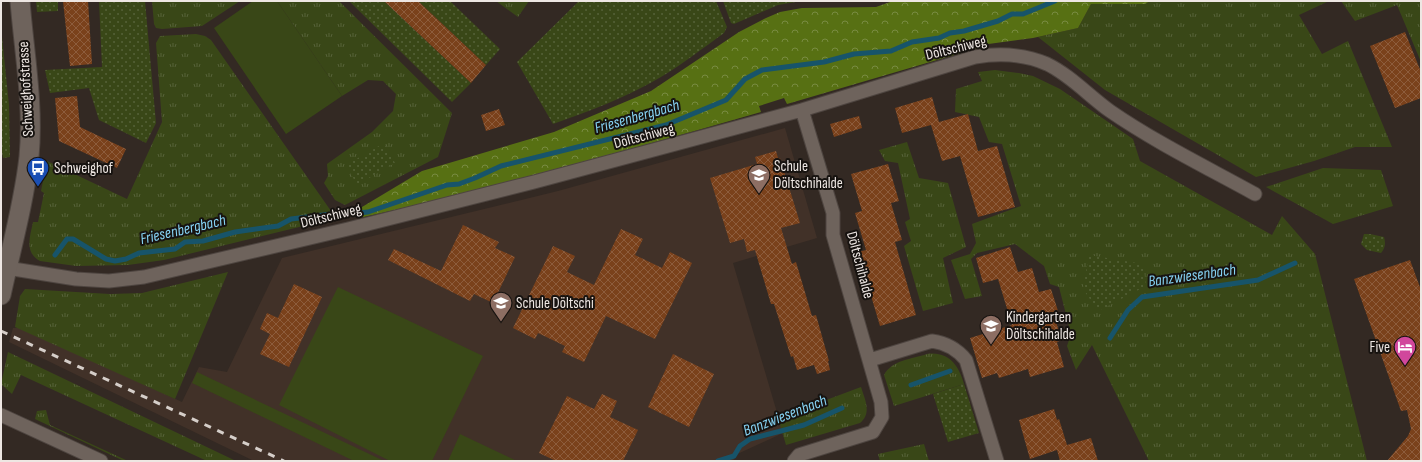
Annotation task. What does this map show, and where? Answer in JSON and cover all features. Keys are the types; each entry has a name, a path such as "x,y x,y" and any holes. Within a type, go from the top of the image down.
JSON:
{"main road":[{"name":"Schweighofstrasse","path":"1,295 25,185 29,155 29,101 20,1"}],"street":[{"name":"Döltschiweg","path":"7,268 76,279 109,281 144,277 341,231 526,184 802,110 975,57 1003,54 1018,56 1047,64 1109,111 1254,194"},
{"name":"Döltschihalde","path":"794,461 800,455 866,435 877,427 882,417 883,409 833,235 834,213 802,110"},
{"path":"870,360 932,341 941,342 956,349 966,360 997,461"},
{"path":"1,415 102,461"}],"shaded area":[{"name":"Schule Döltschi","path":"785,128 817,238 733,263 783,433 733,456 734,461 254,461 9,342 13,328 21,328 182,402 199,367 227,372 282,258 558,191"}],"green space":[{"path":"36,1 58,1 58,11 37,12"},
{"path":"99,1 145,1 156,123 146,143 99,120 89,88 50,93 45,70 102,67"},
{"path":"152,1 240,1 202,26 162,29 156,28 154,24"},
{"path":"253,1 277,1 342,96 286,134 214,28"},
{"path":"277,1 339,1 452,113 438,157 345,205 335,200 324,183 328,176 327,164 372,132 393,111 396,94 383,81 368,80 342,96"},
{"path":"349,1 384,1 471,83 452,102"},
{"path":"418,1 450,1 500,49 486,65"},
{"path":"496,1 529,1 518,17"},
{"path":"579,1 716,1 727,27 724,33 693,56 648,84 608,103 553,124 517,62"},
{"path":"723,1 802,1 778,5 734,24 731,23"},
{"path":"893,1 1150,1 1145,4 1091,4 1078,28 1033,38 981,45 978,48 787,104 784,98 759,106 761,112 611,154 460,194 359,218 357,210 422,171 554,132 651,91 739,32 780,12 802,8 876,7"},
{"path":"1150,1 1329,1 1299,15 1322,54 1348,41 1392,147 1355,147 1314,161 1256,177 1105,90 1038,37 1078,28 1091,4 1144,4"},
{"path":"1341,1 1421,1 1421,62 1397,5 1355,21"},
{"path":"1,27 9,105 10,157 3,158 1,148"},
{"path":"196,34 205,36 211,40 331,211 332,219 164,260 128,265 76,266 40,261 32,253 29,244 33,222 38,222 44,193 41,191 47,161 127,199 162,122 156,43 160,36"},
{"path":"995,70 1033,76 1060,89 1133,139 1140,161 1272,235 1282,216 1315,254 1367,461 1149,461 1092,345 1076,370 1067,346 1071,334 1059,287 1050,284 1044,266 1015,244 977,253 971,259 982,296 965,299 951,260 970,254 976,243 972,224 1021,206 1002,144 989,142 979,117 955,112 956,89 982,81 978,72"},
{"path":"907,142 919,178 948,183 966,247 943,258 953,303 923,311 904,246 911,241 905,222 910,219 898,163 885,161 879,150"},
{"path":"384,143 395,163 357,185 346,165"},
{"path":"1323,168 1381,170 1393,206 1333,224 1266,187"},
{"path":"1364,234 1384,237 1385,246 1381,253 1367,250 1361,244"},
{"path":"1089,255 1143,264 1146,286 1098,311 1083,289"},
{"path":"228,272 175,399 15,327 20,296 25,289 110,294 142,293"},
{"path":"338,287 483,356 432,461 390,461 279,405"},
{"path":"8,352 236,461 207,461 21,375 12,394 1,384"},
{"path":"927,354 941,355 952,361 959,371 964,384 894,406 884,375 897,363"},
{"path":"197,372 384,461 354,461 192,383"},
{"path":"964,384 979,433 948,442 933,394"},
{"path":"861,387 866,401 867,411 864,419 860,423 786,445 778,418"},
{"path":"46,410 50,425 128,461 124,461 35,419 37,411"},
{"path":"460,434 517,461 448,461"},
{"path":"924,444 929,461 880,461 878,454"}],"building":[{"path":"63,1 88,1 92,64 70,66"},
{"path":"384,1 418,1 486,65 471,83"},
{"path":"1405,32 1421,72 1421,98 1395,108 1370,46"},
{"path":"77,96 80,127 126,149 117,168 59,141 55,98"},
{"path":"932,97 939,122 968,114 978,151 997,146 1015,207 978,217 960,156 942,161 931,125 902,133 895,108"},
{"path":"499,109 505,125 486,131 481,115"},
{"path":"859,116 862,128 834,137 830,124"},
{"path":"776,151 778,158 780,158 800,223 781,228 792,264 796,262 812,316 816,315 829,361 830,370 817,374 814,365 797,370 793,356 791,357 774,304 771,304 755,250 747,252 744,239 730,243 710,178 757,164 755,157"},
{"path":"888,164 899,201 891,203 902,240 895,242 916,315 880,326 858,252 866,250 855,213 862,211 851,174"},
{"path":"463,225 499,242 495,248 515,257 493,303 474,294 470,301 388,260 394,249 441,271"},
{"path":"621,229 643,239 635,255 662,268 670,252 692,263 655,339 606,316 584,362 562,352 565,346 538,333 535,339 513,328 553,246 575,256 567,272 594,285"},
{"path":"1010,247 1018,272 1032,268 1039,292 1051,289 1059,314 1054,316 1062,340 1057,342 1064,367 1030,377 1028,369 999,378 997,373 982,378 970,338 1012,325 998,279 983,283 976,258"},
{"name":"Five","path":"1410,260 1421,290 1421,461 1387,461 1408,436 1411,429 1407,410 1401,411 1354,279"},
{"path":"294,284 322,297 289,367 260,354 270,334 260,329 267,313 278,318"},
{"path":"673,354 714,374 689,427 648,407"},
{"path":"602,394 617,401 610,417 638,430 623,461 556,461 539,453 567,396 594,409"},
{"path":"1054,409 1057,420 1059,419 1067,445 1091,438 1098,461 1060,461 1057,450 1030,459 1019,420"}],"waterway":[{"name":"Friesenbergbach","path":"357,213 368,212 447,185 459,184 501,166 666,125 726,100 745,79 762,70 824,62 854,54 891,51 912,42 939,38 950,33 964,31 998,21 1012,14 1023,14 1055,1"},
{"name":"Friesenbergbach","path":"55,255 67,239 73,239 106,259 115,261 126,259 139,253 175,249 185,242 203,241 235,232 278,226 291,219 331,214"},
{"name":"Banzwiesenbach","path":"1110,338 1128,310 1142,297 1258,280 1295,263"},
{"name":"Banzwiesenbach","path":"911,385 950,371"},
{"name":"Banzwiesenbach","path":"718,461 734,456 740,446 750,439 804,425 842,408"}],"railway":[{"path":"1,331 284,461"}],"place":[{"name":"Schweighof","path":"38,188"},
{"name":"Schule Döltschihalde","path":"759,194"},
{"name":"Schule Döltschi","path":"501,322"},
{"name":"Kindergarten Döltschihalde","path":"991,346"},
{"name":"Five","path":"1405,366"}]}
